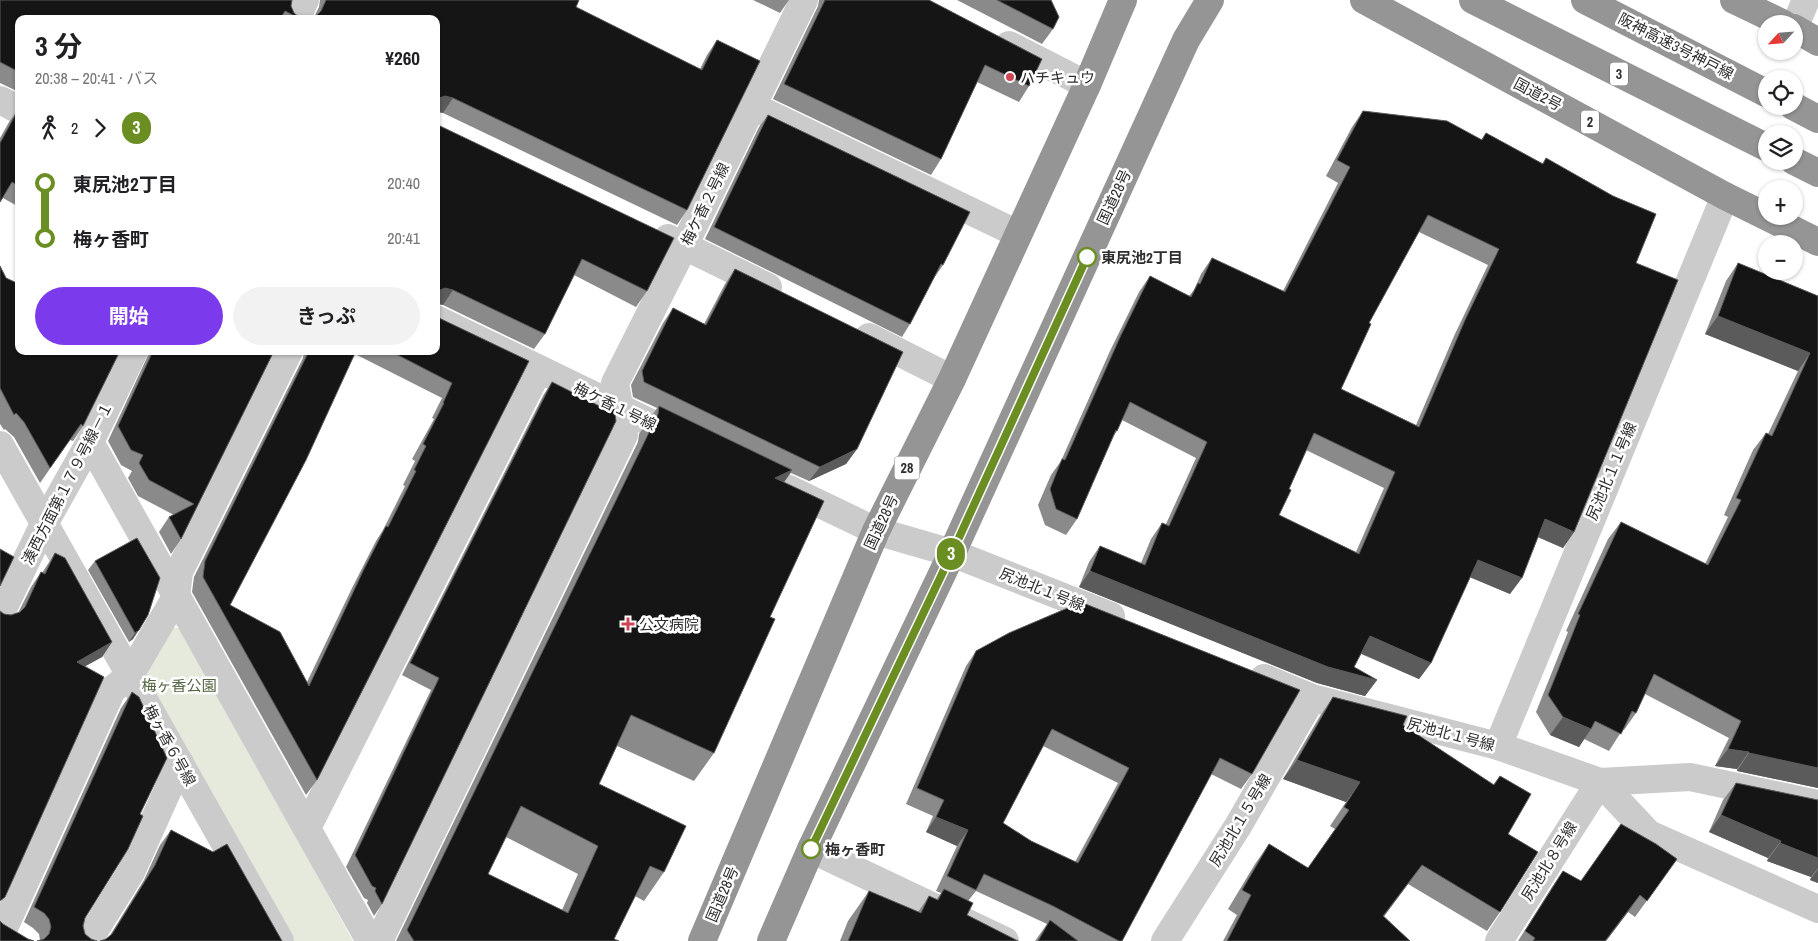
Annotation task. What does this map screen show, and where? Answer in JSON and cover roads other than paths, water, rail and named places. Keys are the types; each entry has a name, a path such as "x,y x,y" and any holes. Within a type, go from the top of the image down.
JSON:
{"highway":[{"name":"国道28号","path":"702,941 876,531 952,379 1086,86 1123,0"},
{"name":"国道28号","path":"771,941 811,849 952,553 1186,40 1210,0"},
{"name":"国道2号","path":"1364,0 1725,196 1818,242"},
{"name":"3","path":"1473,0 1758,143"},
{"name":"阪神高速3号神戸線","path":"1585,0 1758,89"},
{"path":"1734,0 1765,15"},
{"path":"1803,33 1818,42"},
{"path":"1803,111 1818,119"},
{"path":"1803,166 1818,173"}],"street":[{"path":"298,15 306,0"},
{"name":"梅ケ香２号線","path":"379,941 624,435 615,383 804,0"},
{"path":"1800,15 1806,0"},
{"path":"991,35 1086,86"},
{"path":"0,100 15,108"},
{"path":"752,106 1018,234"},
{"name":"尻池北１１号線","path":"1498,746 1725,196"},
{"path":"649,229 788,297"},
{"name":"梅ケ香１号線","path":"440,320 706,450"},
{"path":"849,327 952,379"},
{"name":"湊西方面第１７９号線－１","path":"0,615 44,524 90,442 132,355"},
{"path":"10,932 112,690 130,675 176,597 179,572 287,355"},
{"path":"306,828 539,369"},
{"path":"90,442 370,941"},
{"name":"梅ヶ香６号線","path":"0,445 280,941"},
{"path":"767,478 876,531"},
{"name":"尻池北１号線","path":"876,531 952,553 1134,626"},
{"name":"尻池北１号線","path":"1242,669 1312,698 1498,746 1600,782 1650,834 1818,908"},
{"name":"尻池北１５号線","path":"1165,941 1238,826 1312,698"},
{"path":"88,941 131,872 180,763"},
{"path":"1600,782 1690,777 1818,804"},
{"name":"尻池北８号線","path":"1499,941 1600,782"},
{"path":"811,849 1005,941"}],"place":[{"name":"ハチキュウ","path":"1010,77"},
{"name":"東尻池2丁目","path":"1087,257"},
{"name":"公文病院","path":"628,624"},
{"name":"梅ヶ香町","path":"811,849"}],"park label":[{"name":"梅ヶ香公園","path":"179,685"}]}
